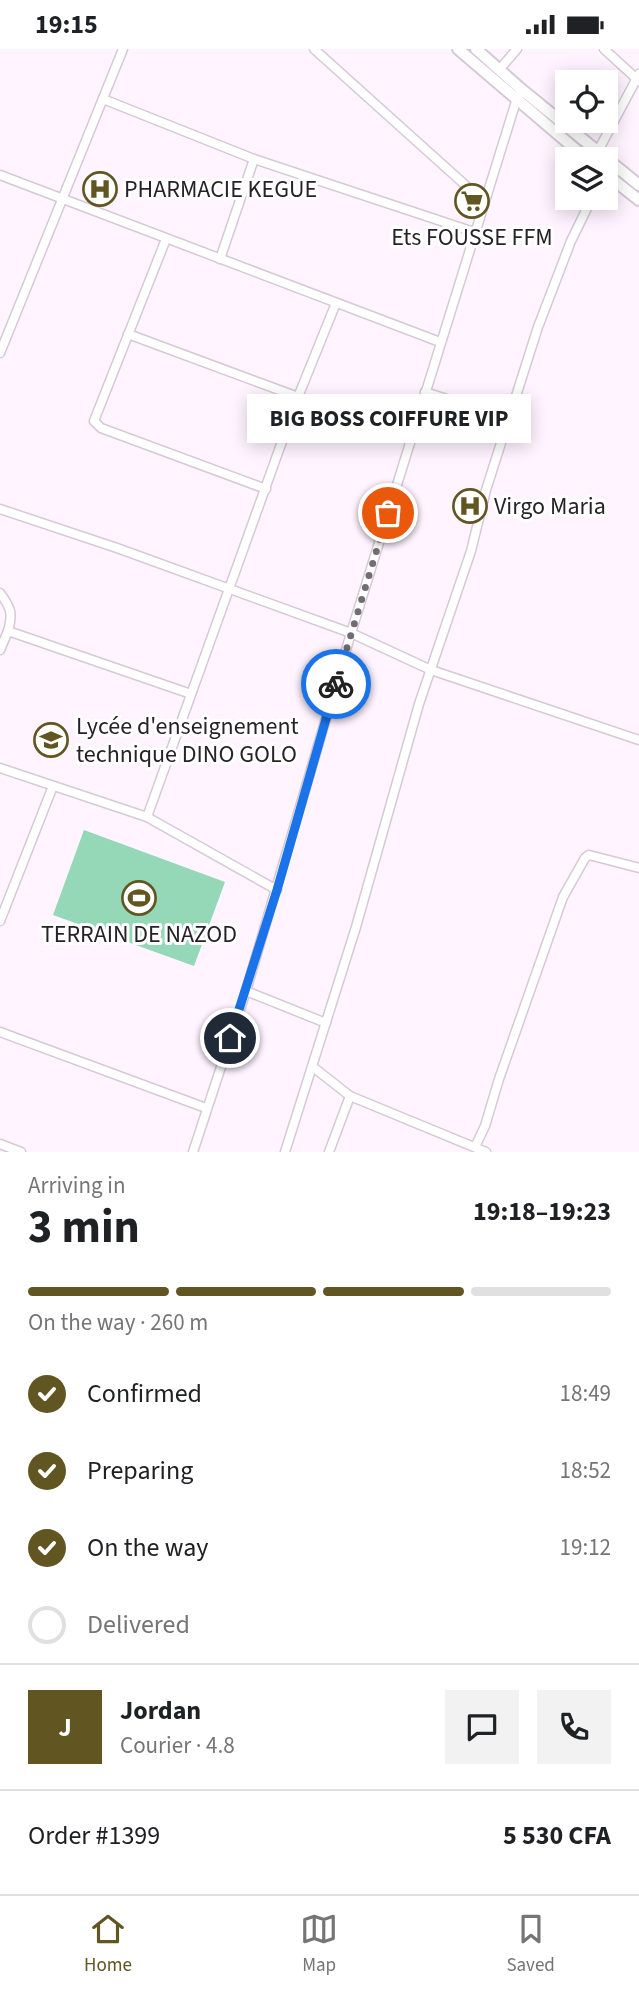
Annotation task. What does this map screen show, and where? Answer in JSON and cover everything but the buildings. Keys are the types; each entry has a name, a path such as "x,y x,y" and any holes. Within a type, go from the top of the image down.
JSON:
{"main road":[{"path":"458,49 592,147"},
{"path":"476,49 499,70 518,94 574,147"},
{"path":"618,168 639,185"},
{"path":"618,183 639,200"}],"street":[{"path":"0,353 123,49"},
{"path":"314,49 483,201"},
{"path":"499,70 517,49"},
{"path":"600,147 638,78 604,49"},
{"path":"193,1152 246,991 351,633 518,94"},
{"path":"103,99 254,159 474,232"},
{"path":"220,259 254,159"},
{"path":"0,175 440,342"},
{"path":"285,1152 356,927 419,704 471,551 486,490 554,286 586,210"},
{"path":"166,239 104,392 95,424 266,489"},
{"path":"147,817 298,397 336,303"},
{"path":"128,334 298,397"},
{"path":"425,392 509,419"},
{"path":"0,509 117,548 351,633 431,670 639,740"},
{"path":"0,593 10,606 12,618 0,650"},
{"path":"8,631 191,694"},
{"path":"0,768 147,817 277,890"},
{"path":"0,921 52,786"},
{"path":"475,1147 485,1126 564,897 584,858 589,855 639,868"},
{"path":"246,991 326,1023"},
{"path":"0,1032 206,1108"},
{"path":"313,1067 350,1096 485,1152"},
{"path":"329,1152 350,1096"},
{"path":"0,1144 18,1151"}],"green space":[{"name":"TERRAIN DE NAZOD","path":"84,830 225,882 194,966 53,915"}],"way so far":[{"path":"336,684 388,513"}],"place":[{"name":"PHARMACIE KEGUE","path":"100,189"},
{"name":"Ets FOUSSE FFM","path":"472,201"},
{"name":"Virgo Maria","path":"470,506"},
{"name":"BIG BOSS COIFFURE VIP","path":"388,513"},
{"name":"Lycée d'enseignement technique DINO GOLO","path":"51,740"},
{"name":"TERRAIN DE NAZOD","path":"139,898"}],"route":[{"path":"230,1038 277,890 336,684"}]}
